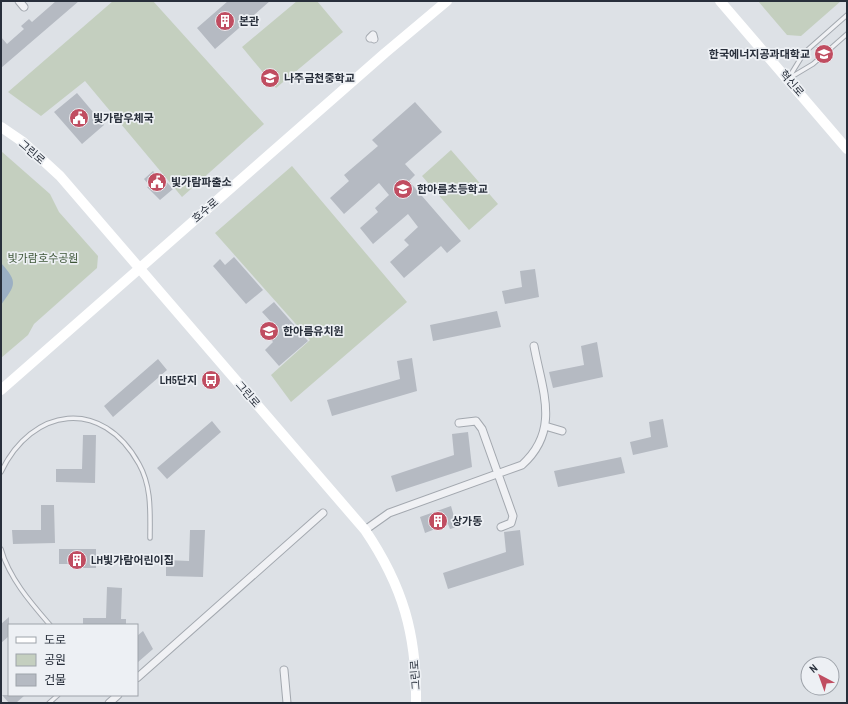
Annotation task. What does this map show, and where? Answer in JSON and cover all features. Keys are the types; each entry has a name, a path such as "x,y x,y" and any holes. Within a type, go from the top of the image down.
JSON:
{"street":[{"name":"호수로","path":"1,390 139,268 447,1"},
{"name":"혁신로","path":"720,1 788,78 847,149"},
{"name":"그린로","path":"1,127 23,142 60,176 364,530 391,572 405,608 414,658 416,703"},
{"path":"364,530 389,513 522,465 531,457 539,445 547,414 534,346"},
{"path":"459,423 476,421 482,429 513,516 511,523 501,527"},
{"path":"545,426 562,431"},
{"path":"138,677 323,513"},
{"path":"284,670 287,703"},
{"path":"109,703 117,696"}],"lane":[{"path":"788,78 804,52 847,15"},
{"path":"788,78 813,64 847,34"},
{"path":"1,472 16,446 42,426 59,419 71,418 82,418 101,424 124,443 140,464 150,495 150,538"},
{"path":"1,549 3,557 21,589 49,624"},
{"path":"49,703 57,696"}],"green space":[{"path":"113,1 153,1 264,124 182,197 85,81 41,116 8,92"},
{"path":"297,1 317,1 343,32 276,88 242,47"},
{"path":"758,1 841,1 801,36 787,35"},
{"path":"451,150 498,204 469,230 422,176"},
{"name":"빛가람호수공원","path":"1,151 50,194 59,212 98,256 97,268 34,324 28,335 1,358"},
{"path":"292,166 407,302 291,402 271,375 310,340 215,233"}],"water":[{"path":"1,263 11,275 13,284 1,305"}],"building":[{"path":"56,1 79,1 1,68 1,37 7,44 24,29 21,26 29,19 32,22"},
{"name":"본관","path":"228,1 270,1 215,49 197,28"},
{"name":"빛가람우체국","path":"77,93 104,125 82,144 54,112"},
{"path":"415,102 442,132 405,164 415,175 409,181 461,241 447,253 441,246 404,278 390,262 409,245 404,240 418,227 408,214 373,244 360,228 378,212 375,208 389,195 379,183 344,214 330,198 349,181 344,175 378,146 372,140"},
{"name":"빛가람파출소","path":"153,171 160,179 162,177 173,189 160,200 147,187 150,186 144,179"},
{"path":"234,257 263,290 246,304 213,266 220,259 225,265"},
{"path":"535,269 539,297 505,304 502,291 522,287 520,271"},
{"path":"274,302 308,341 279,366 265,350 273,342 263,330 272,323 262,312"},
{"path":"497,311 501,327 433,341 430,325"},
{"path":"597,342 603,377 553,388 549,372 584,365 581,346"},
{"path":"412,358 417,391 332,416 327,400 400,379 397,361"},
{"path":"158,359 167,370 113,417 104,406"},
{"path":"663,419 668,447 633,455 630,442 651,437 649,422"},
{"path":"212,421 221,432 167,479 157,468"},
{"path":"468,432 472,467 396,492 391,476 454,455 452,434"},
{"path":"83,435 96,435 95,483 56,482 56,469 82,469"},
{"path":"621,457 625,473 558,487 554,471"},
{"path":"41,505 54,505 55,543 13,544 12,530 41,530"},
{"name":"상가동","path":"451,506 457,527 450,529 448,524 425,533 420,517"},
{"path":"190,530 205,530 203,577 166,576 166,560 189,561"},
{"path":"520,530 524,565 448,589 443,573 506,552 504,532"},
{"name":"LH빛가람어린이집","path":"59,549 96,549 96,568 83,568 83,564 59,564"},
{"path":"107,587 122,588 121,619 126,619 126,624 83,624 83,618 106,618"},
{"path":"9,617 8,637 1,643 1,624"},
{"path":"143,631 153,649 138,662 138,635"},
{"path":"2,695 24,696 16,703 9,703"}],"place":[{"name":"본관","path":"225,21"},
{"name":"한국에너지공과대학교","path":"824,54"},
{"name":"나주금천중학교","path":"270,78"},
{"name":"빛가람우체국","path":"79,118"},
{"name":"빛가람파출소","path":"157,182"},
{"name":"한아름초등학교","path":"403,189"},
{"name":"한아름유치원","path":"269,331"},
{"name":"LH5단지","path":"211,380"},
{"name":"상가동","path":"438,521"},
{"name":"LH빛가람어린이집","path":"77,560"}]}
